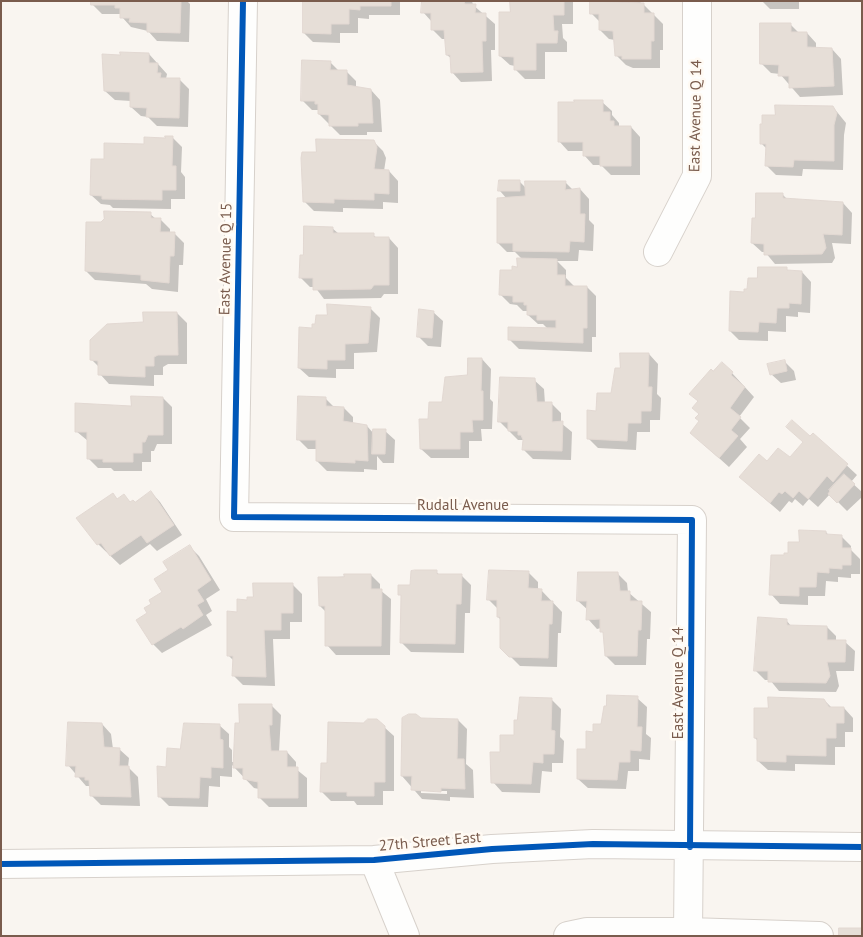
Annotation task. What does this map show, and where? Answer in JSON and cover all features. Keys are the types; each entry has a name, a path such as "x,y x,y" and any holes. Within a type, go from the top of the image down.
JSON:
{"street":[{"name":"East Avenue Q 15","path":"234,517 243,1"},
{"name":"East Avenue Q 14","path":"658,252 697,176 697,1"},
{"name":"Rudall Avenue","path":"234,517 692,520"},
{"name":"East Avenue Q 14","path":"688,932 692,520"},
{"name":"27th Street East","path":"1,864 374,860 492,849 593,844 690,847 862,847"},
{"path":"374,860 405,936"},
{"path":"568,936 587,932 688,932 819,936"}],"building":[{"path":"91,1 181,1 180,33 147,32 147,23 129,22 130,18 120,18 120,8 115,8 115,5 91,5"},
{"path":"303,1 391,1 391,6 360,6 360,10 349,9 349,24 331,24 331,34 303,33"},
{"path":"422,1 464,1 465,4 476,4 475,13 486,13 486,41 482,41 483,72 451,73 450,55 446,55 444,30 431,30 431,13 421,13"},
{"path":"510,1 564,1 564,15 553,15 554,31 558,31 557,43 536,43 536,70 514,70 514,57 499,56 499,12 510,12"},
{"path":"590,1 644,3 644,13 654,13 654,41 651,41 651,59 622,59 622,56 615,56 613,31 599,30 599,14 590,14"},
{"path":"760,23 791,23 791,32 807,32 807,47 832,48 834,86 789,88 789,76 778,76 779,65 760,64"},
{"path":"120,52 149,53 149,63 158,63 157,73 161,73 160,78 180,78 179,118 146,117 147,108 130,107 130,92 104,91 102,54 120,55"},
{"path":"302,60 331,61 330,70 347,70 347,85 371,89 373,123 358,123 358,126 329,126 329,115 318,114 318,104 315,104 315,101 301,101"},
{"path":"574,100 603,100 603,112 610,112 610,121 614,121 614,126 631,126 631,166 600,166 600,156 583,156 583,142 558,142 558,102 574,102"},
{"path":"775,105 833,106 837,113 834,125 834,161 794,160 793,167 765,166 766,144 760,144 760,124 762,124 762,115 775,115"},
{"path":"165,136 173,136 172,166 176,166 176,190 162,190 162,200 102,199 102,196 90,195 91,159 104,159 104,143 144,144 144,137 165,138"},
{"path":"316,139 374,140 377,147 374,169 389,170 389,194 374,193 374,200 334,199 334,203 303,202 302,152 316,152"},
{"path":"499,180 520,180 520,191 498,191"},
{"path":"525,181 566,181 565,190 580,188 580,214 585,214 584,242 570,241 569,252 513,251 513,243 497,243 497,198 525,196"},
{"path":"756,193 783,193 783,198 843,202 842,235 823,234 826,248 822,254 764,255 764,244 751,243"},
{"path":"104,211 151,212 151,218 161,218 160,232 175,232 174,256 170,256 169,283 141,280 141,275 85,271 86,222 101,222 104,219"},
{"path":"304,226 333,227 333,233 374,233 374,237 389,237 389,285 374,285 371,289 313,290 313,278 299,278 300,255 303,255"},
{"path":"517,258 557,259 557,275 565,275 565,286 587,286 587,328 583,328 583,343 508,340 508,327 556,328 556,320 537,320 537,315 527,315 527,305 524,305 524,302 513,302 513,296 499,295 500,270 512,270 512,266 517,267"},
{"path":"758,267 787,267 787,270 802,271 801,304 789,303 789,308 777,308 776,323 759,322 758,332 729,331 730,291 744,292 744,289 747,289 748,278 757,278"},
{"path":"327,304 371,307 368,343 345,344 345,360 327,360 327,369 298,368 299,327 312,328 312,324 315,324 316,315 327,315"},
{"path":"419,309 434,311 432,338 417,337"},
{"path":"143,312 177,312 178,355 158,355 154,357 154,366 145,366 145,377 98,375 98,361 90,360 90,340 107,324 143,322"},
{"path":"620,353 649,353 648,387 652,387 651,411 641,411 641,423 628,423 627,441 587,439 587,410 596,411 597,393 611,393 615,368 620,368"},
{"path":"468,358 482,358 481,391 483,391 483,420 472,420 473,432 460,432 460,449 420,449 419,419 428,419 429,402 442,402 445,377 467,375"},
{"path":"785,360 787,371 770,375 767,364"},
{"path":"722,362 733,372 731,375 745,387 730,408 741,417 731,430 738,436 719,458 690,433 699,421 695,418 699,414 692,408 698,401 689,394 711,369 713,371"},
{"path":"500,377 535,378 537,402 552,402 552,422 563,421 562,451 522,450 523,440 521,435 518,435 518,431 508,431 508,422 498,422"},
{"path":"131,396 163,397 163,435 148,435 145,442 142,442 142,453 133,453 133,462 103,462 103,459 87,459 87,432 75,432 75,403 131,406"},
{"path":"298,396 326,397 326,406 344,407 343,421 367,425 368,461 355,460 355,463 316,461 316,440 297,440"},
{"path":"792,420 810,436 813,433 848,464 833,482 827,476 808,499 799,491 793,498 785,491 782,494 779,492 770,503 739,477 759,454 767,461 778,448 790,457 803,442 786,427"},
{"path":"373,429 386,429 385,454 372,454"},
{"path":"844,474 855,484 837,503 828,494 829,490"},
{"path":"151,491 174,525 147,543 141,535 110,556 101,543 97,545 76,518 113,493 117,499 124,494 130,502 133,500 135,502"},
{"path":"799,530 826,531 826,534 842,535 842,548 851,548 851,565 842,565 842,569 829,568 829,573 817,572 816,587 799,587 799,596 769,595 771,555 784,555 784,553 788,553 788,542 799,542"},
{"path":"190,545 211,580 197,590 204,601 197,605 203,615 183,629 181,627 152,645 136,620 147,613 144,608 151,604 149,600 162,592 154,579 168,570 163,562"},
{"path":"437,570 437,574 462,574 461,604 456,604 455,644 400,643 401,595 398,595 398,585 410,585 411,571"},
{"path":"489,570 529,571 528,588 542,589 541,601 553,601 552,624 549,624 548,658 509,657 500,648 500,617 497,617 497,600 487,600"},
{"path":"578,572 618,572 620,591 630,591 630,601 642,601 641,630 638,630 637,656 605,656 603,632 600,632 600,619 586,620 587,601 577,601"},
{"path":"344,574 371,574 371,589 382,589 381,646 325,646 325,606 319,606 318,577 344,577"},
{"path":"253,583 293,583 293,613 281,613 281,630 264,630 266,677 232,676 233,656 227,656 227,611 237,612 237,599 247,600 247,597 253,597"},
{"path":"758,617 787,619 787,625 827,626 827,640 846,640 845,662 827,662 830,676 826,683 768,682 768,671 754,671"},
{"path":"607,695 638,696 637,727 642,727 641,751 630,750 630,762 619,762 617,780 577,779 577,749 586,749 586,731 593,732 593,724 601,724"},
{"path":"520,697 552,698 551,730 555,731 554,754 543,754 543,763 533,762 531,784 491,783 490,752 500,752 500,735 514,735 514,720 517,720"},
{"path":"768,697 824,699 829,707 844,707 844,723 836,723 836,738 826,738 826,756 786,755 786,762 757,761 757,738 754,738 754,708 768,708"},
{"path":"239,704 272,704 272,725 269,725 271,751 287,751 287,767 298,767 298,798 258,798 258,782 243,779 243,768 233,768 235,723 239,723"},
{"path":"409,714 416,714 421,718 458,719 457,759 464,759 465,789 441,788 441,792 411,790 412,776 401,776 402,718"},
{"path":"368,719 377,719 385,726 385,782 374,782 374,796 347,796 347,792 320,792 321,763 327,763 328,722 363,723"},
{"path":"68,722 102,723 104,747 120,748 119,766 129,766 131,797 90,796 89,780 85,780 85,777 75,777 76,766 66,766"},
{"path":"184,723 220,724 220,739 223,740 223,768 211,767 211,778 200,777 199,798 158,797 157,766 166,767 167,748 180,749"},
{"path":"839,928 862,928 862,936 839,936"}],"cycle path":[{"path":"243,1 234,517 692,520 690,847"},
{"path":"1,864 374,860 492,849 593,844 862,847"}]}
